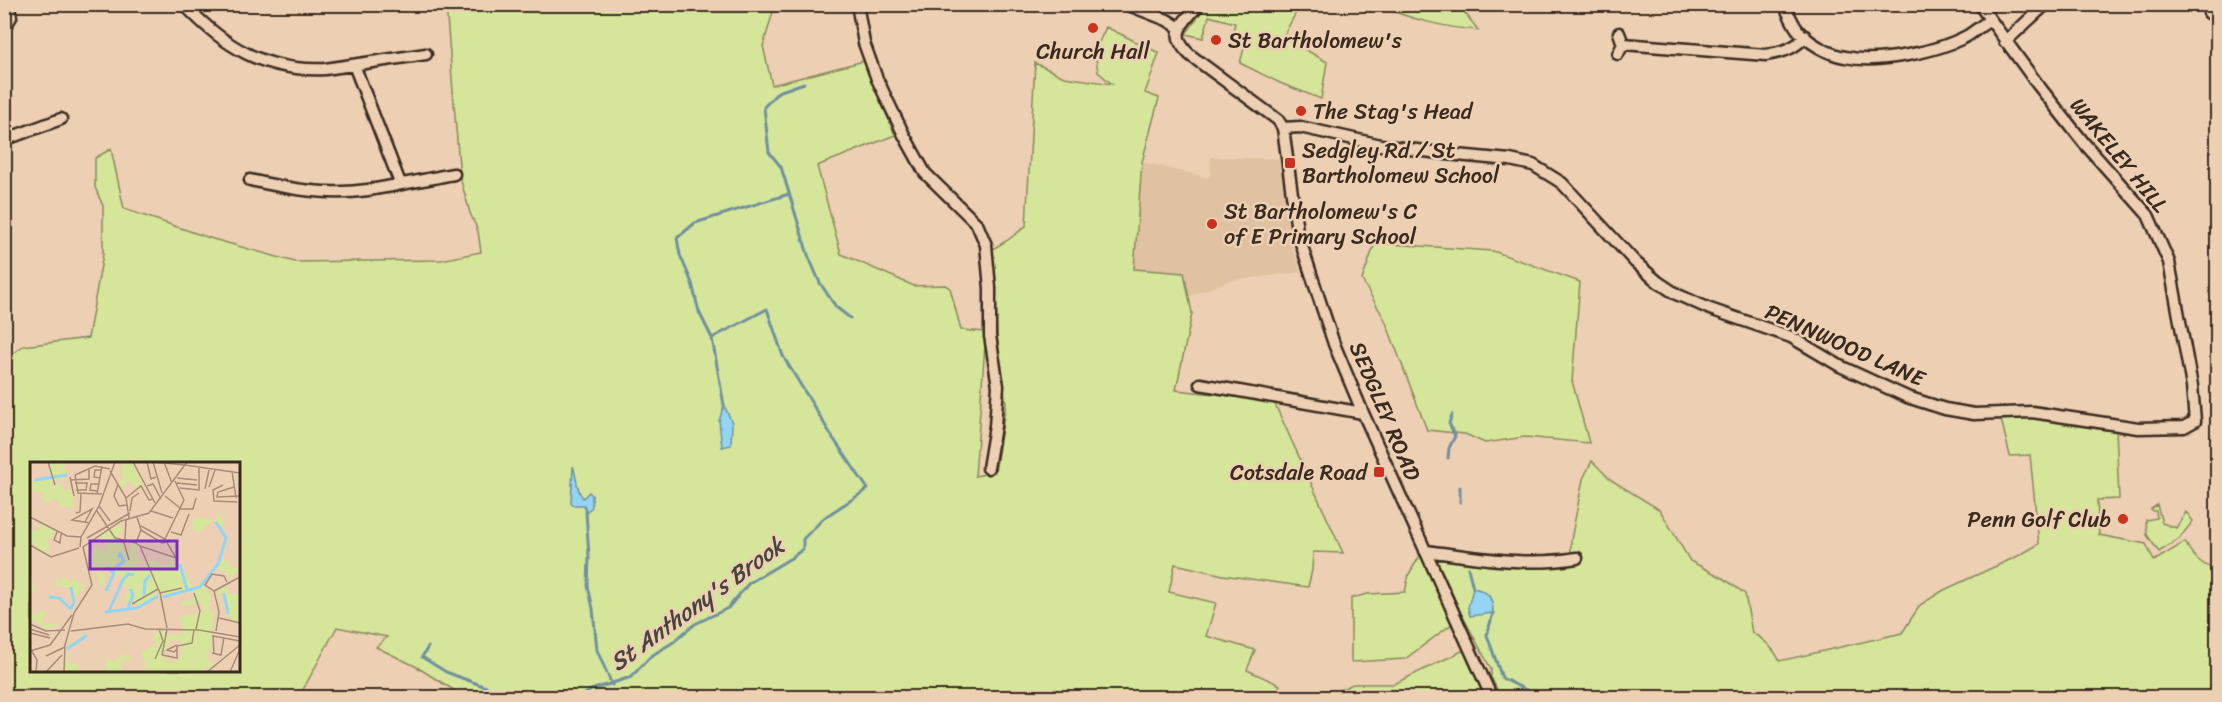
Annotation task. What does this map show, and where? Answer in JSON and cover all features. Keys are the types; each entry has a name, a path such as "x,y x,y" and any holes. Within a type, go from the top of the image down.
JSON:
{"street":[{"path":"184,4 215,35 242,52 260,60 293,68 310,70 426,54"},
{"path":"857,4 864,43 877,79 904,135 925,173 977,224 986,245 990,288 990,336 998,386 995,426 988,468"},
{"path":"1126,4 1167,21 1179,33 1182,48 1278,120 1283,128"},
{"path":"1179,33 1199,4"},
{"path":"1784,4 1796,27 1805,36 1814,44 1843,57 1877,58 1938,47 1966,36 1990,20"},
{"name":"WAKELEY HILL","path":"1979,4 2005,42 2084,143 2148,215 2169,262 2192,386 2195,421"},
{"path":"2005,42 2046,4"},
{"path":"4,7 10,12 11,17 4,28"},
{"path":"1619,33 1621,49 1766,55 1781,52 1800,43 1805,36"},
{"path":"354,65 400,183"},
{"path":"4,136 12,137 61,119"},
{"name":"PENNWOOD LANE","path":"1283,128 1299,127 1381,145 1510,160 1533,165 1562,183 1635,262 1676,294 1710,309 1791,337 1840,366 1907,397 1974,414 2032,412 2138,428 2184,427 2195,421"},
{"name":"SEDGLEY ROAD","path":"1283,128 1296,231 1334,344 1492,698"},
{"path":"250,180 324,192 368,190 454,174"},
{"path":"1200,384 1363,413"},
{"path":"1425,551 1515,562 1550,563 1577,558"}],"shaded area":[{"name":"St Bartholomew's C of E Primary School","path":"1211,157 1280,159 1289,238 1301,272 1228,281 1188,297 1184,273 1134,270 1142,162 1210,178"}],"green space":[{"path":"446,5 770,5 773,12 763,46 772,85 864,61 895,135 817,166 841,254 914,286 945,285 950,288 961,330 986,332 975,476 995,472 1006,404 997,335 991,250 1026,226 1035,63 1064,77 1112,84 1098,72 1095,51 1106,27 1159,53 1145,93 1159,98 1142,162 1134,269 1184,273 1192,313 1176,390 1273,400 1343,553 1313,552 1308,587 1223,575 1175,564 1169,592 1216,603 1206,636 1255,650 1247,670 1280,685 1278,691 1294,697 465,697 415,666 376,647 387,637 337,627 299,697 5,698 5,210 8,208 9,356 23,346 88,338 103,254 103,206 95,187 95,158 111,149 124,209 213,239 295,262 441,260 481,252 478,231 470,213 460,177"},
{"path":"1206,5 1300,5 1283,37 1327,62 1321,99 1280,83 1240,63 1245,45 1238,43 1239,37 1232,35 1235,23 1209,16 1203,38 1186,34"},
{"path":"1377,5 1459,5 1478,30 1426,22"},
{"path":"1375,243 1493,251 1580,282 1572,381 1589,443 1525,437 1485,443 1465,434 1427,430 1385,320 1362,280"},
{"path":"2029,417 2116,429 2119,499 2097,500 2099,535 2146,544 2154,561 2185,542 2198,560 2217,570 2217,697 1501,697 1491,677 1491,669 1461,613 1436,558 1523,567 1577,563 1571,551 1571,540 1583,479 1592,461 1611,480 1660,510 1690,561 1723,578 1745,594 1752,633 1768,644 1780,661 1902,633 1920,605 1944,590 2039,544 2030,455 2010,456 2001,419"},
{"path":"2157,505 2162,523 2176,528 2186,512 2193,521 2179,539 2159,552 2147,535 2146,520 2157,518 2156,511 2151,509"},
{"path":"1421,554 1452,624 1405,659 1351,662 1351,598 1368,594 1405,592 1409,574"},
{"path":"1464,650 1486,697 1324,697 1353,684 1394,684"}],"water":[{"path":"724,405 732,423 731,445 722,447 719,421"},
{"path":"573,466 581,495 583,498 589,492 592,495 592,507 586,512 584,505 571,503"},
{"path":"1473,588 1489,596 1493,613 1470,616 1468,608"}],"waterway":[{"path":"804,83 778,92 764,107 769,152 781,167 808,255 820,283 836,307 850,318"},
{"path":"712,338 699,312 692,283 680,255 677,238 695,223 789,194"},
{"name":"St Anthony's Brook","path":"579,698 591,690 631,677 651,656 672,643 695,624 728,608 749,583 803,549 803,539 825,517 868,489 833,438 783,356 767,309 712,338 724,405"},
{"path":"1448,458 1449,448 1455,436 1449,423 1452,415"},
{"path":"1460,487 1460,502"},
{"path":"586,512 589,556 588,586 597,650 612,685"},
{"path":"1468,568 1473,588"},
{"path":"1493,613 1487,635 1502,678 1542,698"},
{"path":"428,647 422,657 446,672 515,698"}],"place":[{"name":"Church Hall","path":"1093,28"},
{"name":"St Bartholomew's","path":"1216,40"},
{"name":"The Stag's Head","path":"1301,111"},
{"name":"Sedgley Rd / St Bartholomew School","path":"1290,163"},
{"name":"St Bartholomew's C of E Primary School","path":"1212,224"},
{"name":"Cotsdale Road","path":"1379,472"},
{"name":"Penn Golf Club","path":"2123,519"}]}
